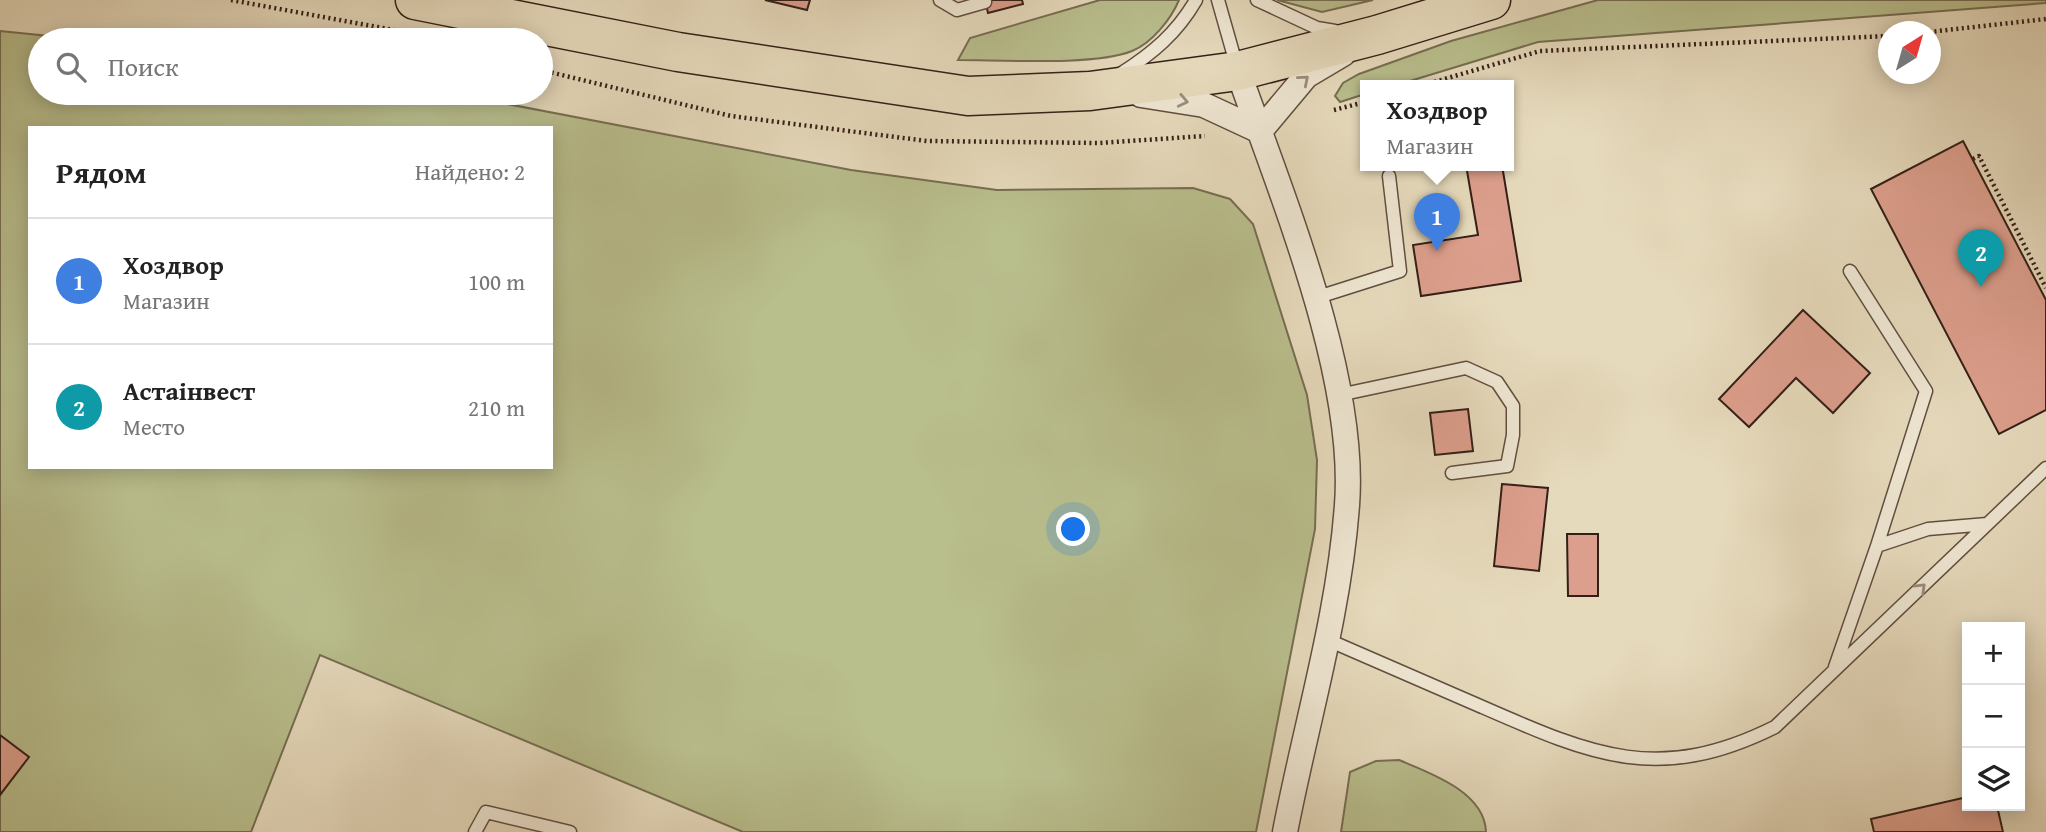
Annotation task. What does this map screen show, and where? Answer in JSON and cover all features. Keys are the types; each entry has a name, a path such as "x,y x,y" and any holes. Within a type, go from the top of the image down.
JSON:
{"highway":[{"path":"470,0 506,17"},
{"path":"411,16 506,17 678,52 968,96 1090,91 1238,71 1377,35 1491,0"}],"street":[{"path":"1259,131 1306,76 1377,35"},
{"path":"1238,71 1315,298 1339,395 1348,502 1328,640 1285,832"},
{"path":"1090,91 1169,98 1204,105 1259,131"}],"lane":[{"path":"940,0 957,10 985,2"},
{"path":"1090,91 1143,59 1177,30 1196,0"},
{"path":"1218,0 1238,71"},
{"path":"1257,0 1325,31 1377,35"},
{"path":"1315,298 1400,271 1389,176"},
{"path":"1834,670 1926,391 1850,271"},
{"path":"1339,395 1466,368 1497,382 1513,406 1513,435 1507,466 1452,473"},
{"path":"1328,640 1558,740 1602,754 1637,759 1682,758 1735,747 1775,727 2046,468"},
{"path":"1877,546 1928,529 1987,524"},
{"path":"475,832 486,812 570,832"}],"path":[{"path":"231,0 411,16"},
{"path":"1941,31 2046,19"},
{"path":"1441,80 1541,51 1878,36"},
{"path":"553,73 731,116 927,141 1099,143 1208,135"},
{"path":"1335,110 1360,103"},
{"path":"1973,159 1979,156 2046,288"}],"green space":[{"path":"1100,0 1179,0 1154,36 1132,51 1116,56 1048,61 958,60 970,38"},
{"path":"1277,0 1373,0 1322,12"},
{"path":"1598,0 2046,0 2046,3 1538,42 1413,80 1360,80 1360,96 1340,102 1335,96 1343,83 1359,74 1451,41"},
{"path":"0,31 28,34 28,105 512,105 851,170 997,190 1193,188 1230,199 1253,224 1307,395 1317,460 1315,529 1256,832 743,832 320,655 251,832 0,832"},
{"path":"1399,760 1440,778 1466,795 1483,818 1486,832 1341,832 1350,772 1376,761"}],"building":[{"path":"765,0 810,0 807,10"},
{"path":"985,0 1022,0 1023,4 988,13"},
{"path":"1963,141 2046,300 2046,410 1999,434 1871,189"},
{"path":"1467,171 1503,171 1521,281 1421,296 1413,245 1478,235"},
{"path":"1803,310 1870,373 1833,413 1796,378 1749,427 1719,399"},
{"path":"1468,409 1473,451 1435,455 1430,413"},
{"path":"1502,484 1548,488 1539,571 1494,566"},
{"path":"1567,534 1598,534 1598,596 1568,596"},
{"path":"0,735 29,757 0,795"},
{"path":"1962,798 1962,811 1998,811 2003,832 1874,832 1871,819"}],"place":[{"name":"Хоздвор","path":"1437,251"},
{"name":"Астаінвест","path":"1981,287"}]}
